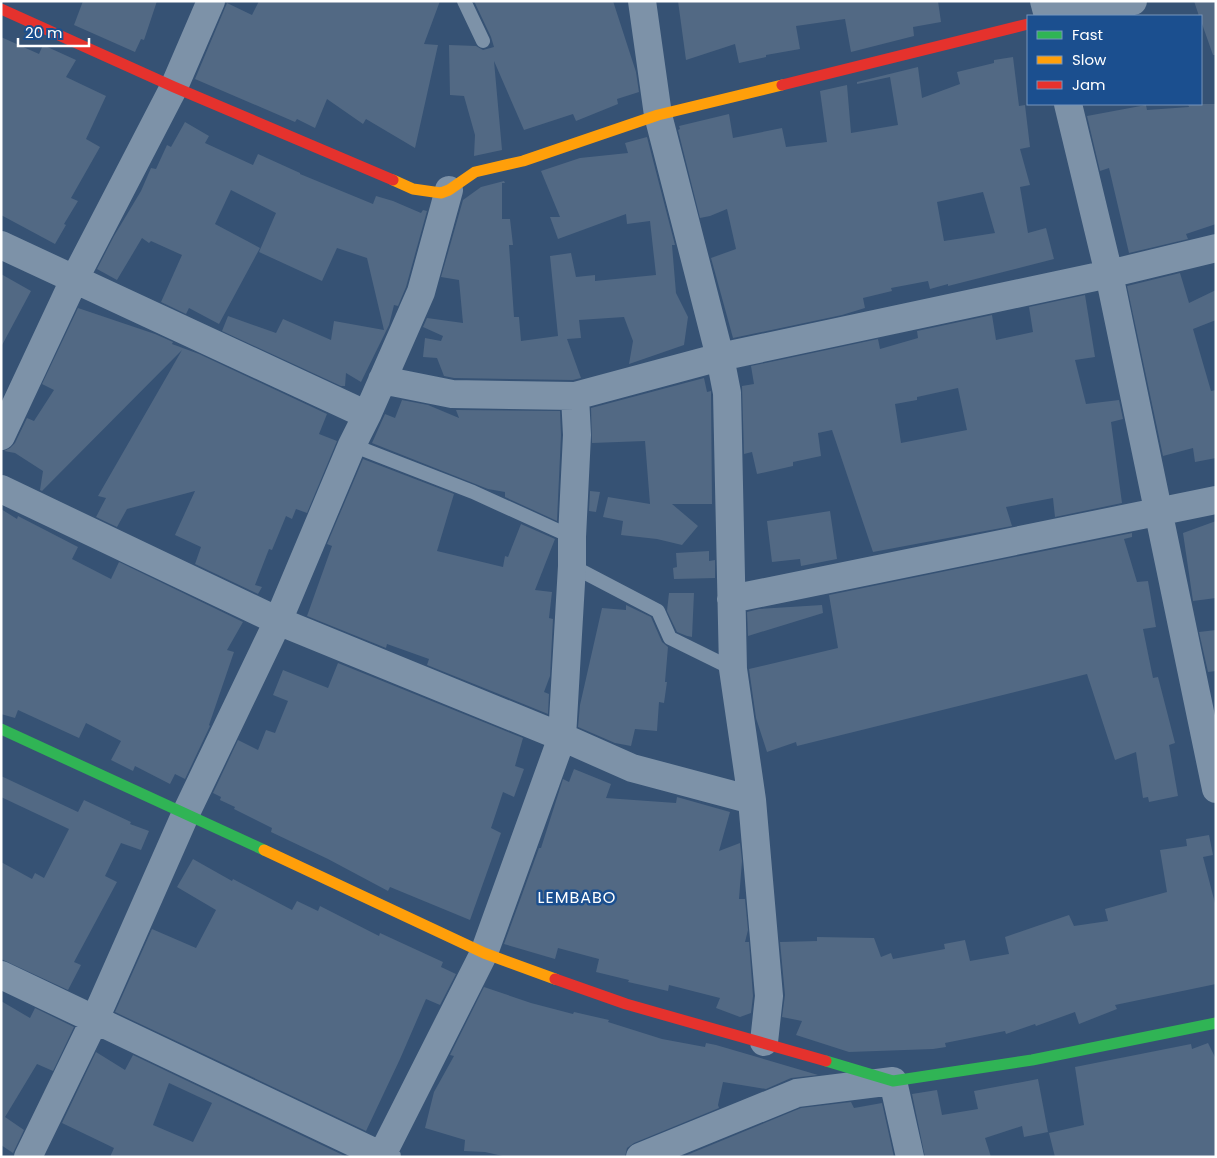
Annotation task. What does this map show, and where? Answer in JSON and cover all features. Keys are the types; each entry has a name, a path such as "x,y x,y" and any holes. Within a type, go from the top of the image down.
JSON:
{"street":[{"path":"1,436 75,278 174,87 211,1"},
{"path":"642,1 658,115 720,357 727,393 733,669 752,800 768,996 764,1042"},
{"path":"1044,1 1048,15"},
{"path":"1066,15 1133,1"},
{"path":"1,9 174,87 413,189 441,193 449,190 475,172 523,161 658,115 1027,24"},
{"path":"1068,105 1109,274 1212,761 1216,789"},
{"path":"28,1157 95,1019 186,813 278,621 352,444 367,415 421,292 449,190"},
{"path":"1,245 367,415"},
{"path":"382,380 452,394 575,396 720,357 1109,274 1216,248"},
{"path":"1,975 384,1156 484,953 562,737 578,435 575,396"},
{"path":"1,489 278,621 562,737 632,768 752,800"},
{"path":"732,599 1216,500"},
{"path":"1,729 186,813 484,953 626,1004 764,1042 893,1081"},
{"path":"640,1157 797,1093 1032,1060 1216,1023"},
{"path":"893,1081 910,1157"}],"lane":[{"path":"464,1 483,41"},
{"path":"352,444 473,492 572,537"},
{"path":"572,566 658,610 670,638 733,669"}],"building":[{"path":"83,1 157,1 144,40 141,39 135,52 74,25"},
{"path":"259,1 440,1 424,44 438,45 415,148 366,119 363,124 327,99 315,128 297,119 295,122 195,79 227,3 252,15"},
{"path":"474,1 613,1 636,72 639,92 617,99 618,104 576,121 573,114 524,130 494,61 502,150 474,156 475,135 464,96 450,95 449,45 476,46 483,50 494,47"},
{"path":"678,1 938,1 941,22 913,27 914,36 851,52 845,19 796,26 800,49 766,55 766,57 739,63 735,44 686,60"},
{"path":"1194,1 1216,1 1216,55 1213,55 1202,24 1202,15 1199,15"},
{"path":"1,37 39,54 43,45 76,60 66,77 106,96 86,139 100,147 71,198 78,201 55,244 1,215"},
{"path":"1013,57 1019,106 1025,105 1030,147 1020,149 1030,185 1020,187 1028,233 1046,228 1054,259 948,286 948,284 930,289 928,281 891,288 892,291 863,298 865,308 842,315 733,338 711,258 736,249 727,209 700,218 678,130 680,129 679,126 729,114 733,138 782,128 786,147 827,142 820,91 847,85 851,133 898,125 890,77 857,84 857,82 918,67 922,98 960,84 957,72 994,63 994,60","holes":["983,192 995,233 944,241 937,202"]},
{"path":"1216,104 1216,224 1186,234 1188,239 1129,253 1109,168 1100,171 1087,116 1146,105 1147,110 1189,107 1188,105"},
{"path":"185,122 209,136 205,143 253,165 258,154 300,174 373,204 376,196 421,213 423,210 427,211 406,287 398,306 394,305 389,325 361,382 346,373 345,386 341,386 222,331 228,316 276,333 283,319 331,340 334,321 384,330 367,258 337,248 322,281 259,252 276,213 231,190 215,224 260,248 219,324 189,308 186,314 161,302 182,255 151,241 149,243 142,238 117,280 97,269 141,191 151,168 156,169 167,145 171,147"},
{"path":"647,137 675,245 672,245 676,293 688,317 684,345 629,364 633,341 624,317 579,320 581,338 567,339 581,378 573,380 454,378 444,376 437,358 423,357 425,338 441,341 443,336 423,327 427,318 463,323 459,280 441,277 463,200 481,187 504,181 505,183 502,183 502,219 510,219 513,245 509,245 514,317 519,317 521,341 558,336 550,256 571,253 576,277 595,275 595,281 656,275 650,221 627,224 626,214 558,239 550,217 560,217 541,171 580,158 628,153 625,143"},
{"path":"1180,273 1189,303 1216,290 1216,320 1193,329 1211,391 1216,390 1216,458 1195,462 1193,448 1163,456 1127,286"},
{"path":"1,274 31,291 1,347"},
{"path":"1085,295 1095,357 1075,360 1086,404 1119,400 1123,419 1111,422 1122,503 1055,517 1053,498 1006,507 1012,526 873,552 832,430 818,433 821,456 793,462 793,466 757,474 752,452 744,454 742,386 754,384 751,366 878,339 880,349 918,338 917,331 992,315 996,340 1033,332 1029,307","holes":["958,388 967,430 901,443 895,404 917,400 917,397"]},
{"path":"78,308 155,334 173,342 172,344 199,354 327,414 319,434 337,441 307,513 296,509 292,519 286,516 272,550 269,549 255,585 262,587 258,594 195,564 201,547 175,535 195,491 127,509 117,527 96,517 106,498 98,496 182,350 42,491 40,490 43,471 15,453 4,451 15,443 27,418 34,421 54,390 42,384"},
{"path":"704,378 707,392 711,391 712,504 672,504 698,526 682,545 657,539 621,535 623,521 603,517 608,497 650,504 645,441 592,443 591,408"},
{"path":"402,400 428,405 459,418 456,410 560,411 561,435 557,521 505,497 505,492 488,489 372,443 385,414 395,418"},
{"path":"363,459 454,494 437,551 503,567 505,556 508,557 521,524 555,539 535,590 552,592 549,618 553,619 550,676 544,692 549,694 548,714 427,665 429,659 387,644 386,648 307,616 332,546 327,544"},
{"path":"590,491 600,492 596,512 589,511"},
{"path":"1,509 17,519 18,516 78,547 72,559 111,579 119,562 243,622 227,650 234,652 210,726 185,779 175,774 170,784 135,766 133,771 111,760 121,741 86,723 79,738 18,710 15,718 1,714"},
{"path":"830,511 837,559 801,566 800,559 772,562 767,521"},
{"path":"1216,521 1216,598 1193,601 1183,533"},
{"path":"1132,533 1132,537 1124,539 1137,582 1148,581 1156,627 1143,629 1153,678 1158,677 1175,743 1169,745 1178,796 1149,802 1148,797 1143,798 1136,752 1115,760 1087,674 797,746 796,742 767,752 756,718 749,669 838,648 829,595"},
{"path":"709,551 709,561 715,560 715,578 674,579 673,568 677,567 676,553"},
{"path":"669,593 694,593 692,637 677,632 667,611"},
{"path":"626,605 651,617 662,642 668,647 665,682 667,682 664,703 659,702 657,731 635,729 631,746 615,743 578,727 580,705 602,608 626,610"},
{"path":"822,605 823,613 748,636 747,612 759,609"},
{"path":"1216,630 1216,671 1208,672 1199,632"},
{"path":"338,663 523,738 515,766 524,769 514,797 503,792 491,828 501,833 470,920 390,887 388,891 328,859 271,832 272,828 234,809 235,807 220,800 221,797 213,793 238,740 258,750 266,730 275,733 288,701 273,695 283,670 328,688"},
{"path":"574,769 611,784 606,798 676,803 677,797 730,812 719,851 740,843 742,861 739,899 745,899 748,930 745,942 749,942 753,996 751,1013 740,1017 716,1008 720,998 669,985 668,991 628,982 629,980 596,972 599,959 558,948 555,959 504,944 539,848 541,848 563,779 569,782"},
{"path":"1,776 78,812 84,800 131,822 130,824 149,831 141,850 121,843 105,876 117,882 74,962 81,965 68,990 1,959 1,862 32,879 35,873 44,878 69,829 1,797"},
{"path":"1209,835 1213,855 1203,857 1216,907 1216,984 1115,1005 1117,1009 1079,1024 1075,1012 1006,1034 1005,1031 945,1043 946,1047 933,1049 849,1052 796,1035 802,1021 782,1017 785,995 780,942 817,941 817,937 874,938 881,957 891,953 893,959 945,949 944,944 965,940 970,961 1009,954 1005,937 1069,915 1074,926 1108,921 1105,909 1167,892 1160,850 1187,846 1186,839"},
{"path":"193,859 232,881 233,879 292,910 297,901 318,911 320,906 379,936 380,933 443,962 441,967 456,974 440,1005 426,999 366,1131 115,1012 152,929 196,948 216,910 177,887"},
{"path":"484,987 531,1003 573,1014 574,1012 609,1020 608,1022 662,1039 705,1047 706,1043 716,1045 818,1075 791,1078 766,1089 723,1082 719,1108 634,1143 627,1148 625,1157 507,1157 485,1152 464,1151 465,1140 425,1128 434,1092 454,1056 450,1055"},
{"path":"1,1001 30,1018 35,1008 74,1027 53,1071 37,1064 5,1117 24,1130 13,1153 1,1145"},
{"path":"1208,1043 1216,1059 1216,1157 1055,1157 1049,1133 1084,1125 1075,1067 1191,1044 1192,1049"},
{"path":"96,1052 125,1070 133,1055 347,1157 110,1157 114,1148 62,1123","holes":["169,1083 212,1103 193,1142 153,1125"]},
{"path":"1038,1079 1048,1132 1024,1137 1022,1126 985,1138 991,1157 925,1157 912,1094 937,1090 942,1115 978,1109 974,1091"},
{"path":"851,1102 854,1108 882,1103 894,1157 682,1157 801,1108"}],"traffic: fast":[{"path":"1,729 264,850"},
{"path":"826,1061 893,1081 1032,1060 1216,1023"}],"traffic: slow":[{"path":"393,180 413,189 441,193 449,190 475,172 523,161 658,115 782,85"},
{"path":"264,850 484,953 555,979"}],"traffic: jam":[{"path":"1,9 174,87 393,180"},
{"path":"782,85 1027,24"},
{"path":"555,979 626,1004 826,1061"}],"district":[{"name":"LEMBABO","path":"577,897"}]}
